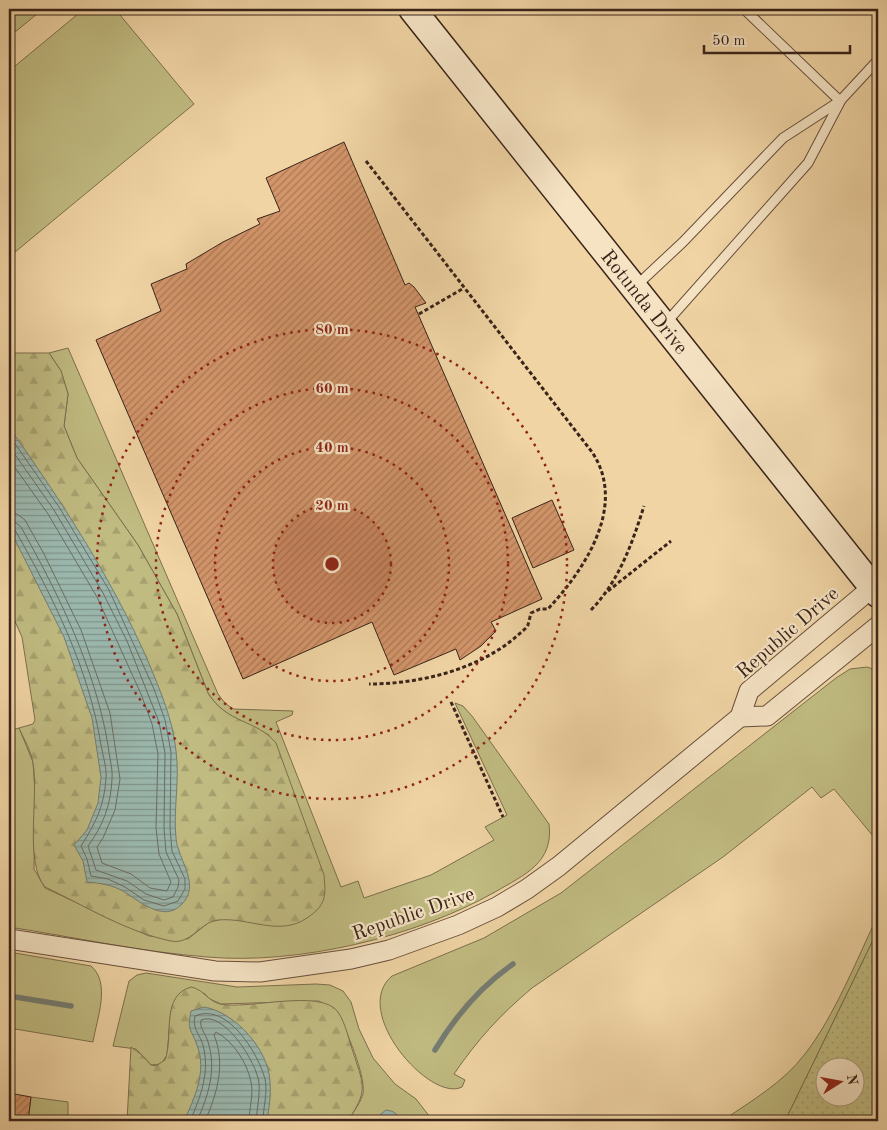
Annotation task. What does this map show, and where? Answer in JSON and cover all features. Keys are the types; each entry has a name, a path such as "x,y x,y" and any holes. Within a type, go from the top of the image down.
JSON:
{"main road":[{"name":"Rotunda Drive","path":"412,9 875,590"}],"street":[{"name":"Republic Drive","path":"9,939 215,970 260,972 351,959 388,950 458,925 497,907 527,889 559,866 740,717 749,691 875,590"},
{"path":"740,717 767,716 878,626"}],"lane":[{"path":"744,9 840,101"},
{"path":"634,288 684,242 783,138 840,101 878,60"},
{"path":"665,325 808,163 840,101"}],"path":[{"path":"366,161 599,462 605,498 603,521 590,552 564,592 548,609 540,609 531,614 528,626 512,641 474,662 431,677 389,684 369,684"},
{"path":"418,314 464,288"},
{"path":"606,593 630,549 644,506"},
{"path":"591,610 606,593 671,541"},
{"path":"451,702 503,817"}],"green space":[{"path":"9,9 43,9 9,37"},
{"path":"84,9 115,9 194,104 9,257 9,71"},
{"path":"68,348 218,694 233,709 293,711 292,715 276,722 341,887 358,881 364,898 431,875 494,840 485,827 507,815 455,703 463,706 472,716 549,824 547,849 535,866 495,892 464,908 429,922 356,944 279,957 242,958 182,955 9,927 9,731 19,728 33,762 35,792 34,869 45,888 149,936 188,939 209,922 219,920 269,735 227,713 220,708 208,693 177,614 138,545 77,458 64,426 68,394 61,371 49,353"},
{"path":"9,353 49,353 61,371 68,394 64,426 77,458 138,545 177,614 208,693 224,711 260,729 276,743 324,875 325,895 318,909 307,918 286,926 218,920 206,925 184,940 171,941 122,925 91,910 45,887 39,876 35,862 33,829 33,763 19,728 33,724 35,720 22,637 9,608"},
{"path":"867,667 878,671 878,842 834,789 821,798 812,787 723,857 532,988 490,1028 463,1061 454,1074 465,1080 462,1087 448,1088 432,1081 415,1068 399,1051 387,1031 381,1010 382,991 392,976 484,938 561,893 836,678 850,669"},
{"path":"878,915 878,930 814,1058 785,1121 722,1121 777,1083 805,1054 826,1023"},
{"path":"878,930 878,1121 785,1121 814,1061 814,1108 864,1108 864,1058 816,1058"},
{"path":"9,952 91,966 97,973 101,991 101,1001 93,1042 9,1028"},
{"path":"146,973 237,987 316,984 330,985 343,991 351,1002 359,1029 373,1058 395,1084 416,1099 433,1121 348,1121 363,1094 361,1076 350,1041 337,1012 319,1001 221,1004 210,999 204,993 171,1010 167,1055 161,1064 151,1065 136,1049 113,1046 129,981 137,975"},
{"path":"191,987 220,1004 316,1001 329,1005 338,1012 345,1027 362,1082 361,1096 348,1121 127,1121 131,1047 151,1065 156,1066 165,1060 170,1018 175,999 181,992"},
{"path":"31,1097 68,1102 68,1121 28,1121"}],"water":[{"path":"9,427 67,512 102,570 134,630 165,705 172,728 177,762 176,838 189,881 187,897 174,910 159,911 143,904 115,887 87,882 83,861 74,845 87,830 98,803 101,777 92,718 64,637 9,528"},
{"path":"204,1007 216,1010 238,1024 248,1034 264,1057 270,1082 267,1121 184,1121 196,1093 201,1064 197,1045 190,1030 191,1011"},
{"path":"386,1110 395,1113 401,1121 372,1121"}],"building":[{"path":"344,142 405,285 409,283 414,287 426,303 415,307 542,599 491,622 496,631 481,646 460,660 456,649 394,675 372,622 243,679 96,340 161,311 151,284 187,269 186,264 223,242 260,224 257,219 280,211 266,178"},
{"path":"552,500 574,550 533,568 512,518"},
{"path":"9,1093 31,1097 28,1121 9,1121"}],"waterway":[{"path":"435,1050 460,1013 479,992 513,964"},
{"path":"9,996 71,1006"}]}
